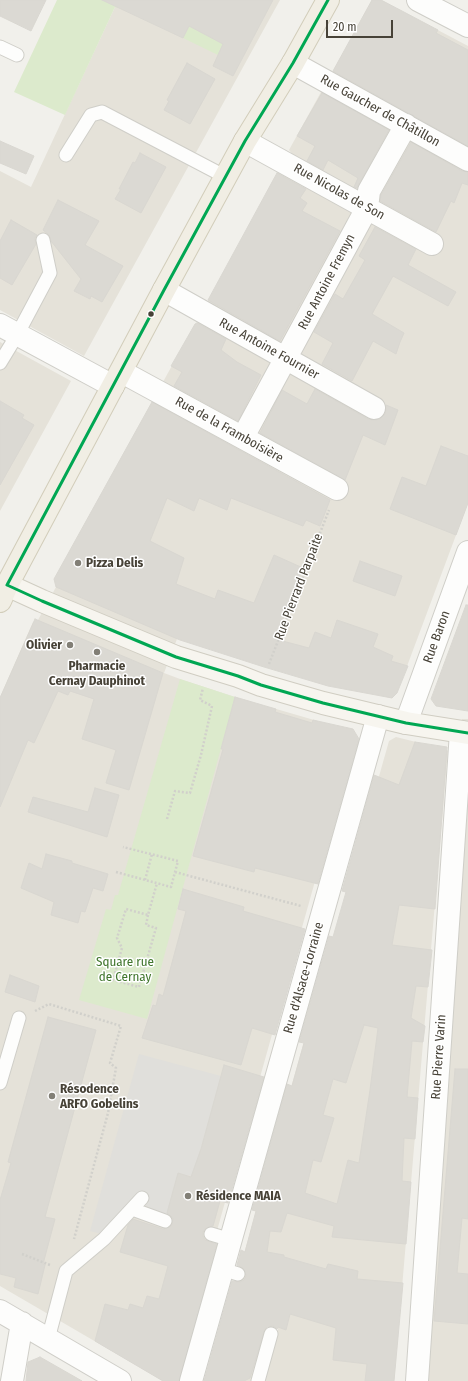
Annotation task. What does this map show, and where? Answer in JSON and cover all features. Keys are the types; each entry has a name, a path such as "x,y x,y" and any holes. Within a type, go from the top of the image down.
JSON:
{"main road":[{"path":"328,0 293,63 245,141 164,290 118,379 2,589 42,601 176,656 261,685 323,703 378,716 465,733"}],"street":[{"path":"418,0 468,26"},
{"name":"Rue Gaucher de Châtillon","path":"293,63 468,160"},
{"name":"Rue Antoine Fremyn","path":"243,437 367,208 368,191 406,125"},
{"name":"Rue Nicolas de Son","path":"245,141 432,244"},
{"name":"Rue Antoine Fournier","path":"164,290 374,408"},
{"name":"Rue de la Framboisière","path":"8,330 243,437 337,490"},
{"name":"Rue Baron","path":"406,722 468,552"},
{"name":"Rue d'Alsace-Lorraine","path":"190,1381 230,1271 221,1237 323,912 378,716"},
{"name":"Rue Pierre Varin","path":"417,1381 465,733"},
{"path":"0,1311 120,1381"},
{"path":"12,1381 22,1323"}],"lane":[{"path":"0,47 17,55"},
{"path":"66,155 91,114 102,112 226,177"},
{"path":"0,363 8,330 50,273 43,240"},
{"path":"0,1083 19,1018"},
{"path":"48,1339 66,1271 104,1239 142,1198"},
{"path":"132,1210 165,1221"},
{"path":"258,1381 272,1334"}],"path":[{"name":"Rue Pierrard Parpaite","path":"261,685 337,490"},
{"path":"167,819 175,791 190,793 201,755 212,706 200,700 204,682"},
{"path":"116,872 171,887 178,861 123,847"},
{"path":"145,880 152,854"},
{"path":"175,872 323,912"},
{"path":"148,914 126,909 117,938 122,948 113,980 139,987 156,928 146,925 158,883"},
{"path":"19,1018 49,1004 120,1026 110,1063 116,1068 108,1113 66,1271 22,1254"}],"shaded area":[{"path":"102,0 280,0 84,356 0,310 0,171 31,187 115,7"},
{"path":"372,0 381,0 468,46 468,503 397,693 392,698 325,685 177,639 164,673 235,697 321,722 353,729 356,735 204,1277 163,1381 0,1286 0,697 33,622 38,620 56,587 54,579 195,324 200,322 209,304 208,301 278,171 293,155 289,150 321,92 327,90 330,77"},
{"path":"0,342 71,381 0,511"},
{"path":"462,719 468,719 468,1381 423,1381"},
{"path":"396,737 444,747 448,751 394,1381 263,1381 278,1329 267,1326 252,1381 208,1381 389,741"},
{"path":"139,1054 221,1076 193,1176 178,1174 167,1215 138,1210 114,1237 90,1231"}],"green space":[{"path":"57,0 122,0 118,8 115,7 65,115 14,92"},
{"path":"194,0 216,19 207,35 223,44 218,55 183,38 197,11"},
{"name":"Square rue de Cernay","path":"180,679 235,697 147,1019 79,1000 106,909 111,910 115,895 118,895"}],"building":[{"path":"0,0 46,0 31,31 0,16"},
{"path":"102,0 273,0 233,76 213,66 223,44 189,26 183,38"},
{"path":"372,0 381,0 438,30 436,33 468,50 468,146 333,71"},
{"path":"187,63 215,79 190,124 164,110 169,101 167,100"},
{"path":"322,93 389,130 357,188 354,187 358,178 328,160 323,170 307,161 315,146 297,136"},
{"path":"0,141 34,156 26,174 0,163"},
{"path":"411,142 462,171 468,172 468,185 462,183 454,203 451,201 436,232 380,201 381,195"},
{"path":"140,153 166,167 141,213 115,199 133,162 135,163"},
{"path":"277,173 306,189 300,198 307,203 302,211 340,231 280,341 208,300"},
{"path":"58,200 99,221 85,245 123,266 102,302 91,296 90,299 74,291 81,279 51,241 49,235 43,230"},
{"path":"11,220 37,235 35,238 36,244 12,285 0,278 0,241"},
{"path":"375,227 416,249 408,265 456,292 448,306 393,276 372,314 404,333 396,354 373,341 352,381 322,364 333,343 314,332 335,294 343,299 365,260 359,256"},
{"path":"197,323 226,339 221,350 237,362 261,375 238,421 174,386 182,372 171,366"},
{"path":"315,389 368,419 380,419 385,414 386,405 398,410 385,445 363,435 345,480 260,433 282,390 307,404"},
{"path":"0,401 24,415 22,418 34,425 0,485"},
{"path":"152,402 330,500 320,526 306,520 303,526 231,498 227,510 199,498 194,511 167,498 150,541 184,558 176,584 215,599 218,590 254,603 274,555 303,568 275,639 309,648 315,632 331,638 337,620 378,634 373,647 393,656 391,661 408,666 397,693 392,698 328,686 180,640 56,587 54,579"},
{"path":"441,446 468,456 468,503 456,535 390,509 402,477 426,486"},
{"path":"360,561 402,576 395,596 353,581"},
{"path":"466,605 468,605 468,711 436,706 431,699"},
{"path":"35,619 163,673 129,790 106,783 116,750 82,739 94,699 70,691 68,695 58,691 34,743 28,740 0,807 0,698"},
{"path":"235,697 276,709 275,712 312,723 313,720 353,729 359,739 318,884 255,868 254,872 193,856 223,749 221,749"},
{"path":"415,742 447,747 435,909 399,905 392,945 432,950 428,987 416,986 411,1018 425,1026 423,1042 412,1041 407,1097 418,1098 415,1139 404,1138 402,1181 411,1182 406,1244 332,1237 334,1226 287,1213 281,1232 270,1231 267,1252 284,1255 284,1257 326,1269 328,1264 358,1271 357,1279 403,1283 394,1381 365,1381 367,1364 333,1360 336,1328 290,1314 286,1330 278,1327 277,1329 273,1326 265,1329 250,1378 244,1381 204,1381 232,1281 240,1282 244,1280 246,1276 244,1269 237,1265 241,1250 245,1252 256,1211 252,1210 287,1084 292,1086 304,1043 299,1042 329,936 333,937 346,892 342,891 374,775 399,785","holes":["364,1025 378,1028 359,1163 348,1160 337,1204 305,1193 313,1160 321,1162 334,1118 323,1115 333,1079 346,1083"]},
{"path":"95,788 119,795 107,837 28,812 33,797 88,812"},
{"path":"46,854 72,861 72,863 108,874 103,891 93,888 85,912 81,911 78,923 51,915 54,902 21,888 29,863 42,869"},
{"path":"183,889 244,907 243,911 305,929 275,1035 252,1028 241,1065 142,1038 153,1005 156,1006 159,994 163,996 186,911 178,909"},
{"path":"10,975 39,986 35,1002 5,992"},
{"name":"Résodence ARFO Gobelins","path":"48,1017 96,1030 45,1217 55,1219 43,1264 45,1265 38,1294 14,1287 16,1278 0,1274 0,1200 11,1163 8,1162"},
{"path":"224,1065 264,1077 228,1203 220,1201 213,1226 206,1228 203,1232 205,1240 217,1244 179,1381 163,1381 95,1341 105,1304 128,1310 130,1304 143,1308 147,1296 159,1299 168,1266 120,1252 128,1225 133,1219 163,1229 170,1227 172,1224 173,1219 167,1213 178,1173 191,1177 201,1149"},
{"path":"455,1069 468,1069 468,1219 462,1218 457,1273 468,1274 468,1324 434,1321"},
{"path":"40,1357 82,1381 26,1381 28,1362"}],"transit line":[{"path":"7,585 245,141 293,63 328,0"},
{"path":"7,585 176,657 238,676 261,685 323,703 406,723 468,733"}],"place":[{"name":"Pizza Delis","path":"78,563"},
{"name":"Olivier","path":"70,645"},
{"name":"Pharmacie Cernay Dauphinot","path":"97,652"},
{"name":"Résodence ARFO Gobelins","path":"52,1096"},
{"name":"Résidence MAIA","path":"188,1196"}]}
